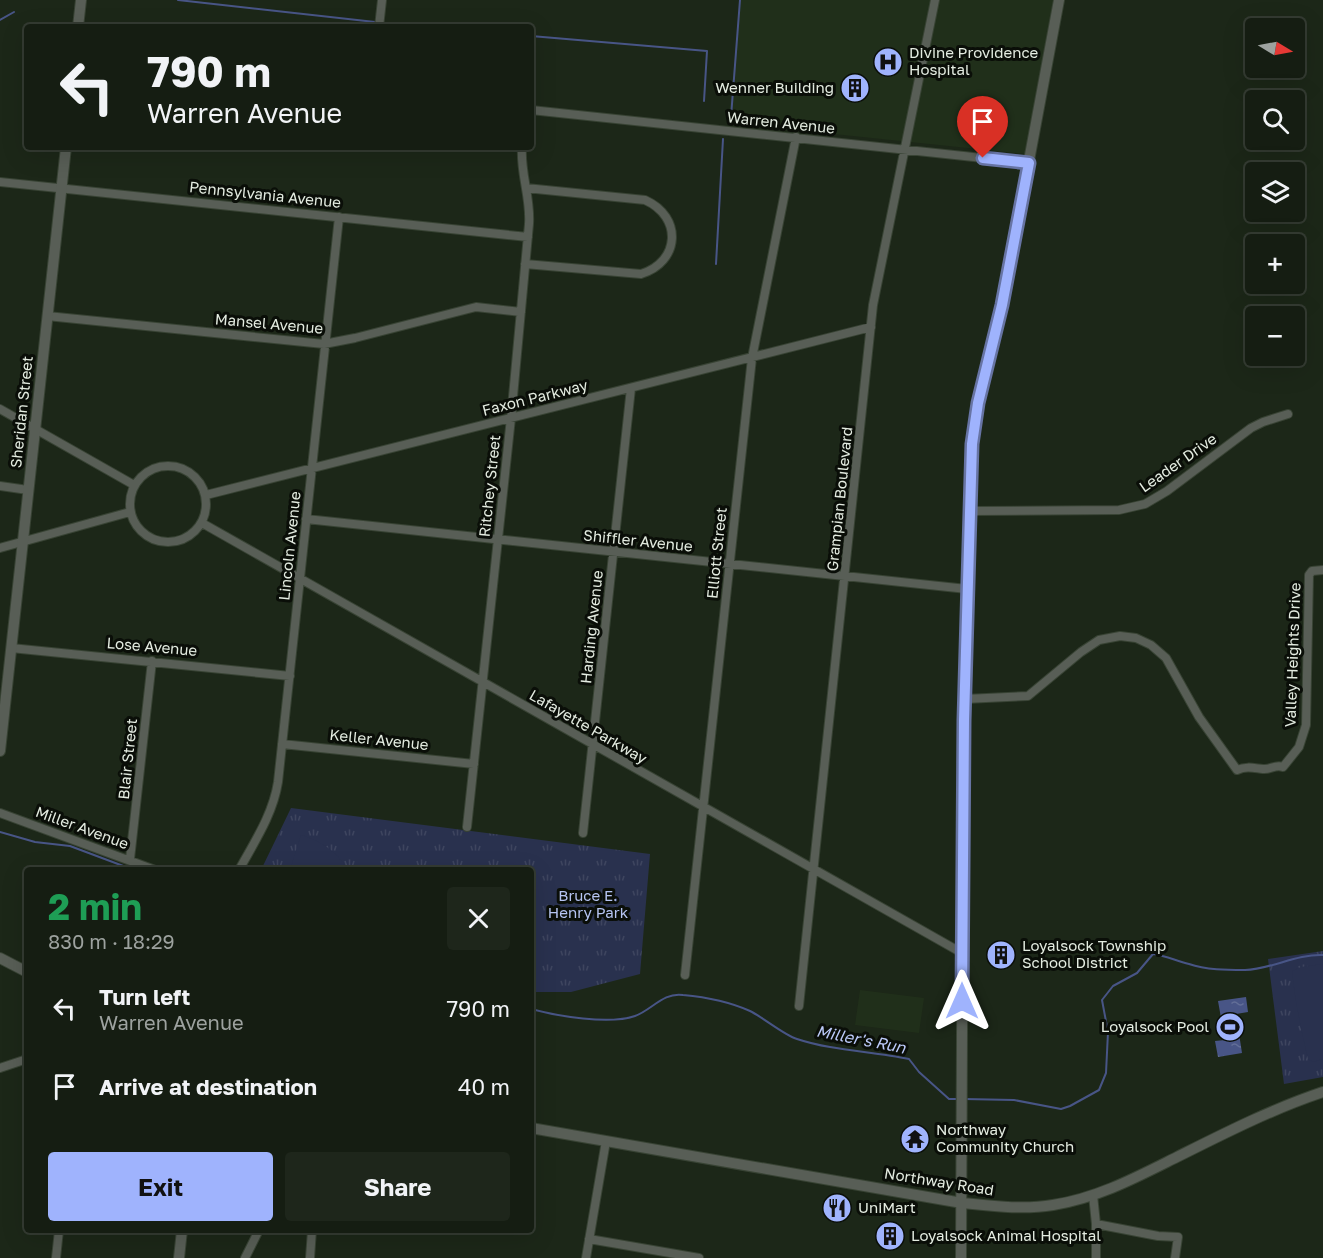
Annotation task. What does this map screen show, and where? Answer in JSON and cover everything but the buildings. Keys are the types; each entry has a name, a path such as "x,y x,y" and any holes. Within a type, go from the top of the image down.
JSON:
{"street":[{"path":"69,0 81,1 78,24"},
{"path":"379,24 382,0"},
{"name":"Grampian Boulevard","path":"799,1006 876,288 935,0"},
{"path":"961,1258 965,699 969,511 975,418 1002,305 1059,0"},
{"name":"Warren Avenue","path":"534,111 1029,163"},
{"name":"Elliott Street","path":"685,975 752,358 796,137"},
{"name":"Sheridan Street","path":"0,752 4,667 11,648 66,150"},
{"name":"Ritchey Street","path":"467,827 530,217 522,169 522,150"},
{"name":"Pennsylvania Avenue","path":"0,182 528,237"},
{"path":"525,264 640,274 650,271 664,260 670,249 672,237 665,214 654,203 645,200 526,189"},
{"name":"Lincoln Avenue","path":"241,867 275,802 339,217"},
{"name":"Mansel Avenue","path":"47,316 324,344 476,307 521,312"},
{"name":"Faxon Parkway","path":"206,495 871,327"},
{"name":"Harding Avenue","path":"584,833 631,388"},
{"path":"0,410 134,485"},
{"name":"Leader Drive","path":"969,511 1104,511 1131,508 1155,499 1251,428 1288,414"},
{"path":"161,466 176,467 193,475 206,495 206,507 201,523 186,538 178,541 162,542 143,533 136,526 130,512 129,501 134,485 152,469 161,466"},
{"path":"0,486 28,490"},
{"path":"0,548 130,512"},
{"name":"Shiffler Avenue","path":"306,519 967,589"},
{"name":"Lafayette Parkway","path":"201,523 962,953"},
{"name":"Valley Heights Drive","path":"965,699 1028,696 1099,640 1120,636 1136,638 1151,645 1166,658 1199,717 1237,770 1246,766 1262,769 1276,765 1283,767 1299,747 1306,725 1309,575 1312,571 1323,570"},
{"name":"Lose Avenue","path":"11,648 290,676"},
{"name":"Blair Street","path":"130,859 152,661"},
{"name":"Keller Avenue","path":"282,744 474,764"},
{"name":"Miller Avenue","path":"0,813 148,867"},
{"path":"0,958 24,970"},
{"path":"0,1068 24,1060"},
{"name":"Northway Road","path":"534,1129 962,1203 1034,1207 1053,1205 1093,1195 1160,1166 1270,1111 1323,1092"},
{"path":"586,1258 606,1141"},
{"path":"1093,1195 1096,1258"},
{"path":"1096,1224 1158,1236 1178,1237 1175,1258"},
{"path":"56,1258 59,1233"},
{"path":"179,1258 182,1233"},
{"path":"245,1258 258,1233"},
{"path":"310,1258 312,1233"},
{"path":"589,1239 699,1258"}],"shaded area":[{"name":"Divine Providence Hospital","path":"741,0 1053,0 1025,154 728,123"},
{"path":"860,990 924,998 919,1033 855,1025"}],"green space":[{"name":"Bruce E. Henry Park","path":"291,808 650,854 640,974 571,992 534,992 534,867 262,867"},
{"path":"301,835 328,848 346,867 291,867"},
{"path":"1323,951 1323,1077 1284,1084 1268,959"},
{"path":"1323,964 1323,1059 1313,1062 1308,1059 1298,1015 1292,971 1301,967"}],"water":[{"name":"Loyalsock Pool","path":"1246,997 1248,1012 1236,1014 1242,1053 1218,1057 1215,1041 1225,1040 1218,1001"}],"waterway":[{"path":"178,0 375,22"},
{"path":"731,117 740,0"},
{"path":"0,20 14,12"},
{"path":"384,23 397,24"},
{"path":"534,36 707,51 704,101"},
{"path":"716,264 723,139"},
{"name":"Miller's Run","path":"0,832 35,842 70,846 126,867"},
{"name":"Miller's Run","path":"964,1099 1014,1100 1061,1109 1099,1090 1106,1073 1108,1032 1102,1000 1113,986 1137,973 1153,954 1202,967 1238,970 1255,969 1303,957 1323,955"},
{"name":"Miller's Run","path":"534,1010 568,1017 611,1020 635,1016 669,996 691,996 717,1000 750,1011 797,1039 824,1046 909,1059 919,1072 949,1099 958,1099"}],"place":[{"name":"Divine Providence Hospital","path":"888,62"},
{"name":"Wenner Building","path":"855,88"},
{"name":"Loyalsock Township School District","path":"1001,955"},
{"name":"Loyalsock Pool","path":"1230,1027"},
{"name":"Northway Community Church","path":"915,1139"},
{"name":"UniMart","path":"837,1208"},
{"name":"Loyalsock Animal Hospital","path":"890,1236"}],"route":[{"path":"962,1001 964,720 972,444 978,403 1002,305 1029,163 983,158"}]}
